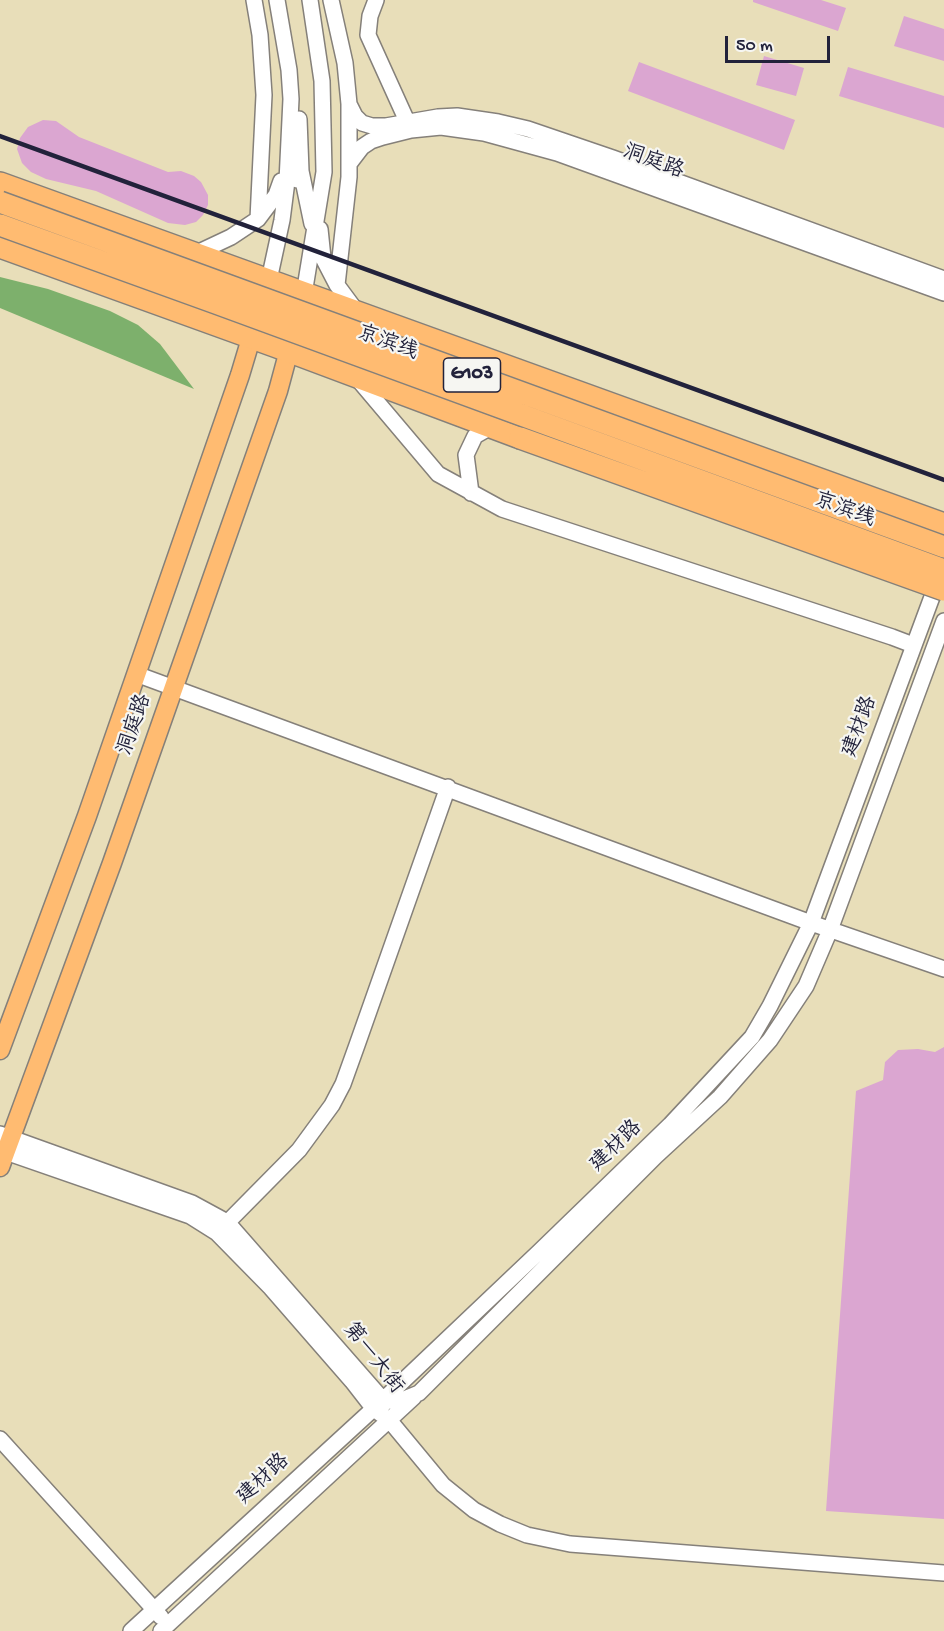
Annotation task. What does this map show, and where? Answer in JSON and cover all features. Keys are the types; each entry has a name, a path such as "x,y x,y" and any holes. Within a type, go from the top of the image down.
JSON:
{"highway":[{"path":"0,183 944,524"},
{"name":"京滨线","path":"0,202 944,547"},
{"name":"京滨线","path":"0,225 944,570"},
{"path":"0,247 355,376 489,428 944,590"}],"main road":[{"name":"洞庭路","path":"0,1050 87,816 251,338 268,280"},
{"name":"洞庭路","path":"3,1148 112,863 278,392 304,294"}],"street":[{"path":"254,0 260,35 264,94 258,219"},
{"path":"268,280 282,220 287,181 286,164 291,99 290,69 278,0"},
{"path":"286,0 295,42 301,171 314,230"},
{"path":"310,0 322,81 324,172 320,239 323,258 337,285 359,314"},
{"path":"331,0 345,63 349,104 349,164 337,285"},
{"path":"376,0 370,16 368,35 410,127"},
{"name":"洞庭路","path":"349,104 355,117 362,123 457,128 513,139 944,293"},
{"name":"洞庭路","path":"349,164 355,154 371,141 438,117 457,116 498,122 528,129 613,158 944,279"},
{"path":"196,253 231,237 258,219 276,195 286,164"},
{"path":"282,220 301,171"},
{"path":"304,294 324,172"},
{"path":"355,376 438,474 502,509 913,645"},
{"path":"471,493 466,454 475,436 489,428"},
{"name":"建材路","path":"131,1631 405,1379 670,1125 752,1037 811,923 944,564"},
{"name":"建材路","path":"164,1628 419,1393 656,1156 720,1097 770,1040 806,986 830,930 944,621"},
{"path":"136,674 830,930 944,969"},
{"path":"222,1227 299,1150 332,1105 343,1084 448,788"},
{"name":"第一大街","path":"3,1148 192,1203 222,1227 372,1396 443,1485 487,1518 534,1537 570,1544 944,1573"},
{"path":"356,1378 382,1385 405,1379"},
{"path":"378,1404 402,1400 419,1393"},
{"path":"0,1439 154,1610 164,1628"}],"green space":[{"path":"0,277 48,289 110,311 138,325 160,344 194,389 0,308"}],"building":[{"path":"753,0 821,0 846,8 838,31 753,2"},
{"path":"904,16 944,29 944,61 894,46"},
{"path":"764,56 804,68 796,96 756,85"},
{"path":"639,62 795,120 784,150 628,91"},
{"path":"848,67 944,96 944,128 839,96"},
{"path":"43,120 56,121 79,137 168,172 181,171 194,176 201,182 208,195 208,205 203,215 196,222 185,225 168,223 96,191 46,179 31,172 22,163 17,149 20,138 28,127"},
{"path":"944,1047 944,1519 826,1511 856,1091 883,1080 885,1062 898,1050 918,1049 935,1052"}],"railway":[{"path":"0,136 944,480"}]}
